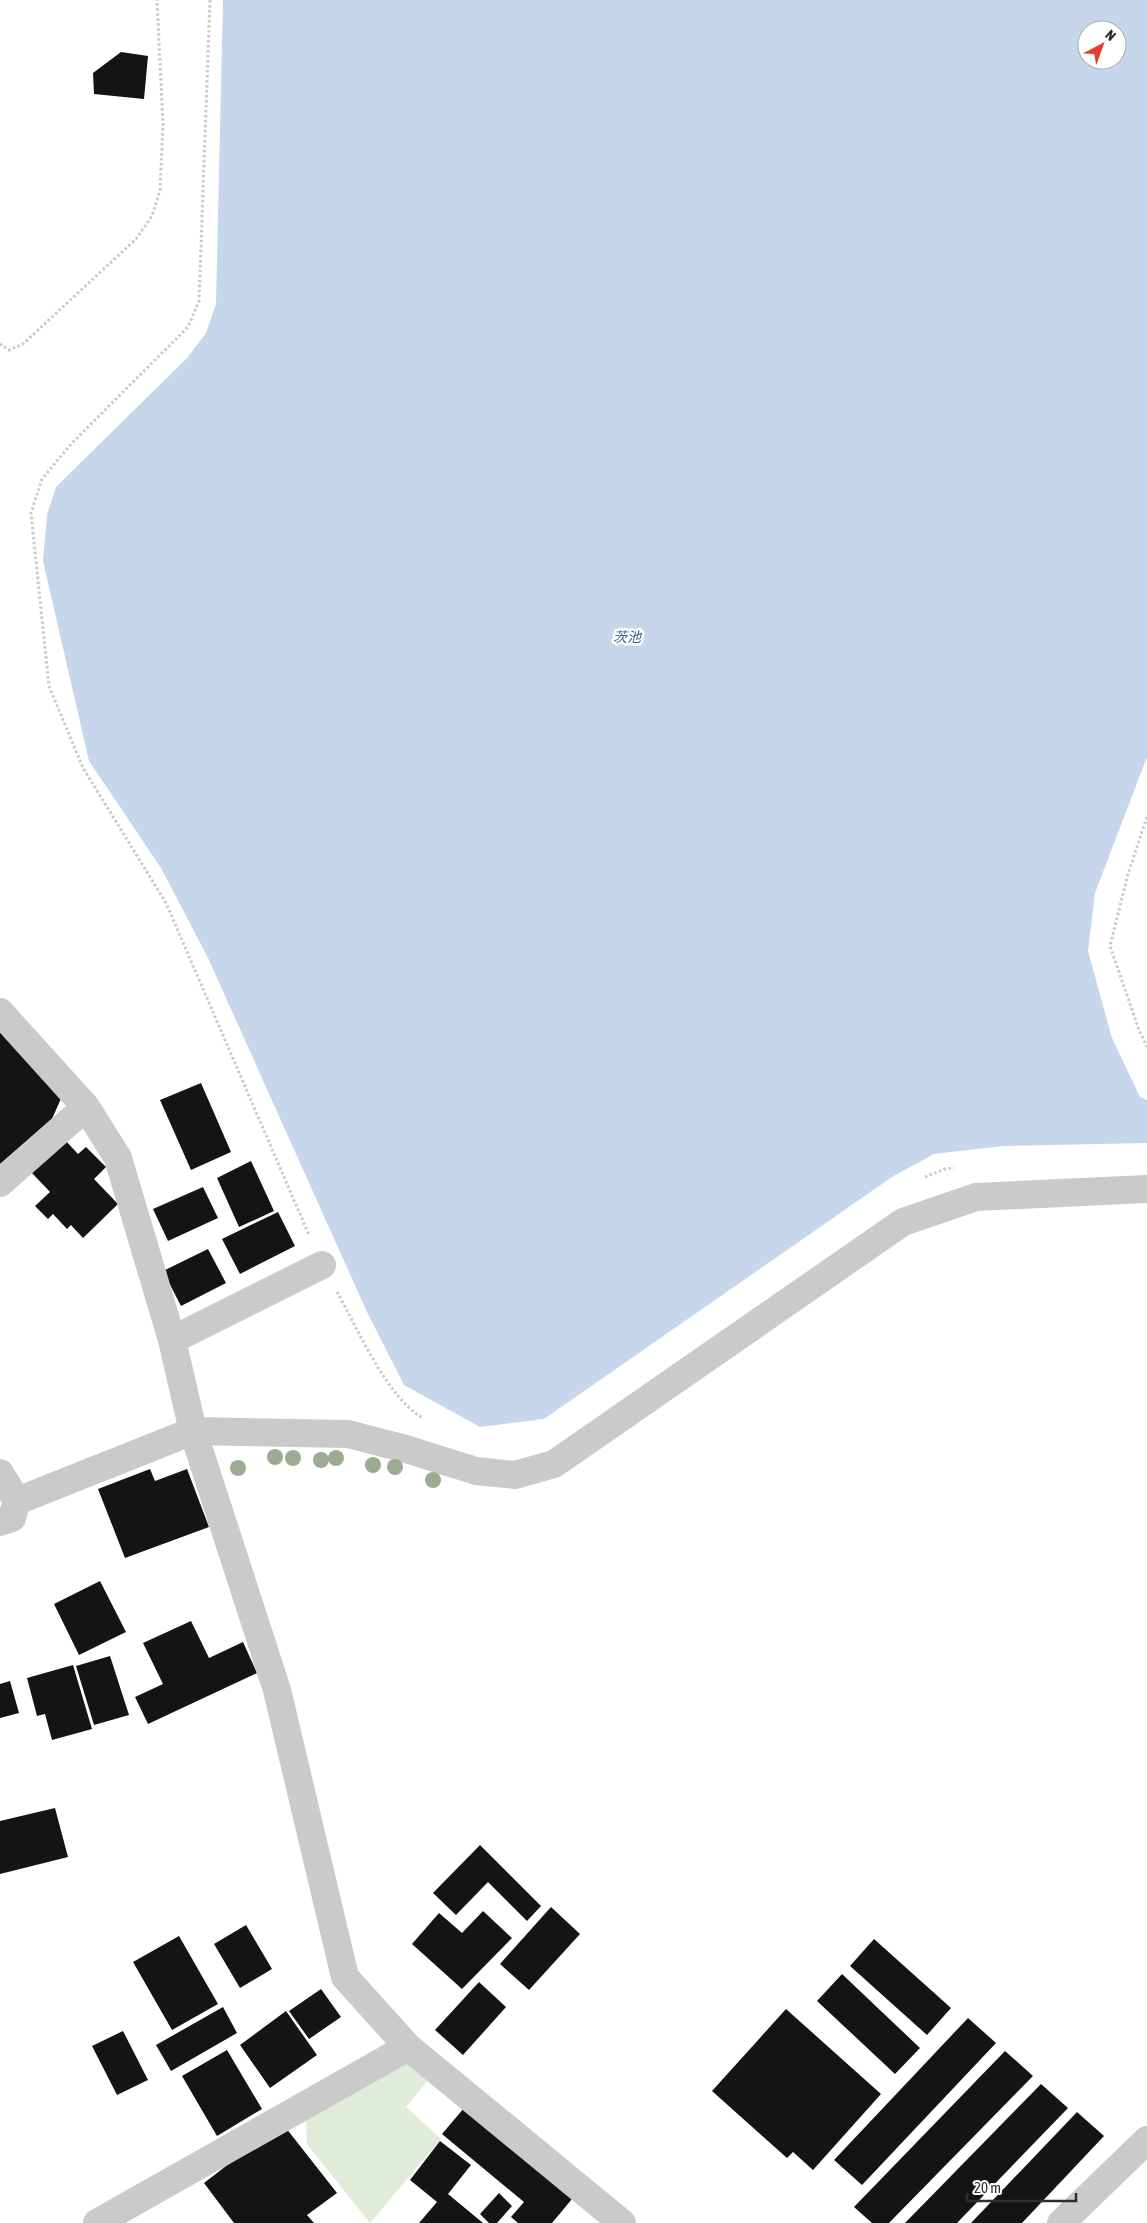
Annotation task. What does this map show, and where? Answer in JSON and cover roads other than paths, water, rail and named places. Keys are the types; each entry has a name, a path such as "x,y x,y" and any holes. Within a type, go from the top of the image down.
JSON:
{"street":[{"path":"0,1012 86,1107 118,1158 172,1340 193,1431 277,1690 345,1977 408,2047 622,2223"},
{"path":"0,1184 86,1107"},
{"path":"0,1522 12,1518 18,1502 193,1431 348,1434 406,1449 476,1471 515,1475 554,1464 903,1222 976,1197 1147,1189"},
{"path":"172,1340 322,1265"},
{"path":"0,1473 18,1502"},
{"path":"97,2223 408,2047"},
{"path":"1061,2223 1147,2140"}],"water":[{"name":"茨池","path":"223,0 1147,0 1147,757 1095,893 1088,951 1112,1038 1140,1097 1147,1100 1147,1143 1004,1146 934,1154 892,1177 544,1419 480,1427 404,1385 367,1312 208,958 161,868 89,761 43,561 47,515 56,487 187,358 206,333 216,304"}]}
